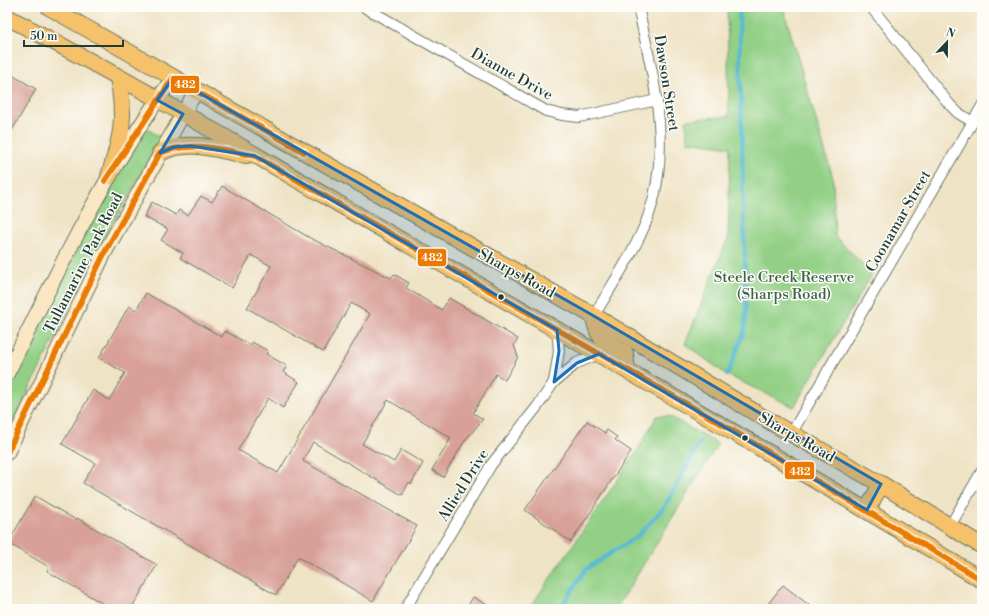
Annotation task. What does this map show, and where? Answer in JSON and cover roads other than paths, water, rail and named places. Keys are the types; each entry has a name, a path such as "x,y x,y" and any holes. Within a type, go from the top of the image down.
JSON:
{"main road":[{"name":"Sharps Road","path":"49,7 196,92 594,316 791,434 881,484 982,546"},
{"name":"Sharps Road","path":"7,17 183,114 627,370 867,510 982,580"},
{"path":"108,176 117,150 123,121 123,103 118,77"},
{"path":"160,153 174,147 191,146 255,156"},
{"path":"594,316 595,329 600,339 625,354 627,370"},
{"path":"867,510 881,484"}],"street":[{"name":"Dianne Drive","path":"364,7 546,111 579,117 657,100"},
{"name":"Dawson Street","path":"594,316 635,244 648,217 656,188 661,140 657,100 638,7"},
{"path":"871,7 950,105 958,113 973,122"},
{"name":"Tullamarine Park Road","path":"7,374 67,251 108,176 173,78"},
{"name":"Tullamarine Park Road","path":"7,453 105,252 196,92"},
{"name":"Coonamar Street","path":"791,434 982,106"},
{"name":"Allied Drive","path":"554,382 560,351 557,330"},
{"name":"Allied Drive","path":"405,609 491,465 537,407 554,382 577,363 599,354"},
{"path":"950,526 982,471"}],"waterway":[{"path":"727,375 744,333 746,316 739,7"},
{"path":"560,609 586,569 638,536 665,506 700,442"}],"park label":[{"name":"Steele Creek Reserve (Sharps Road)","path":"784,286"}]}
